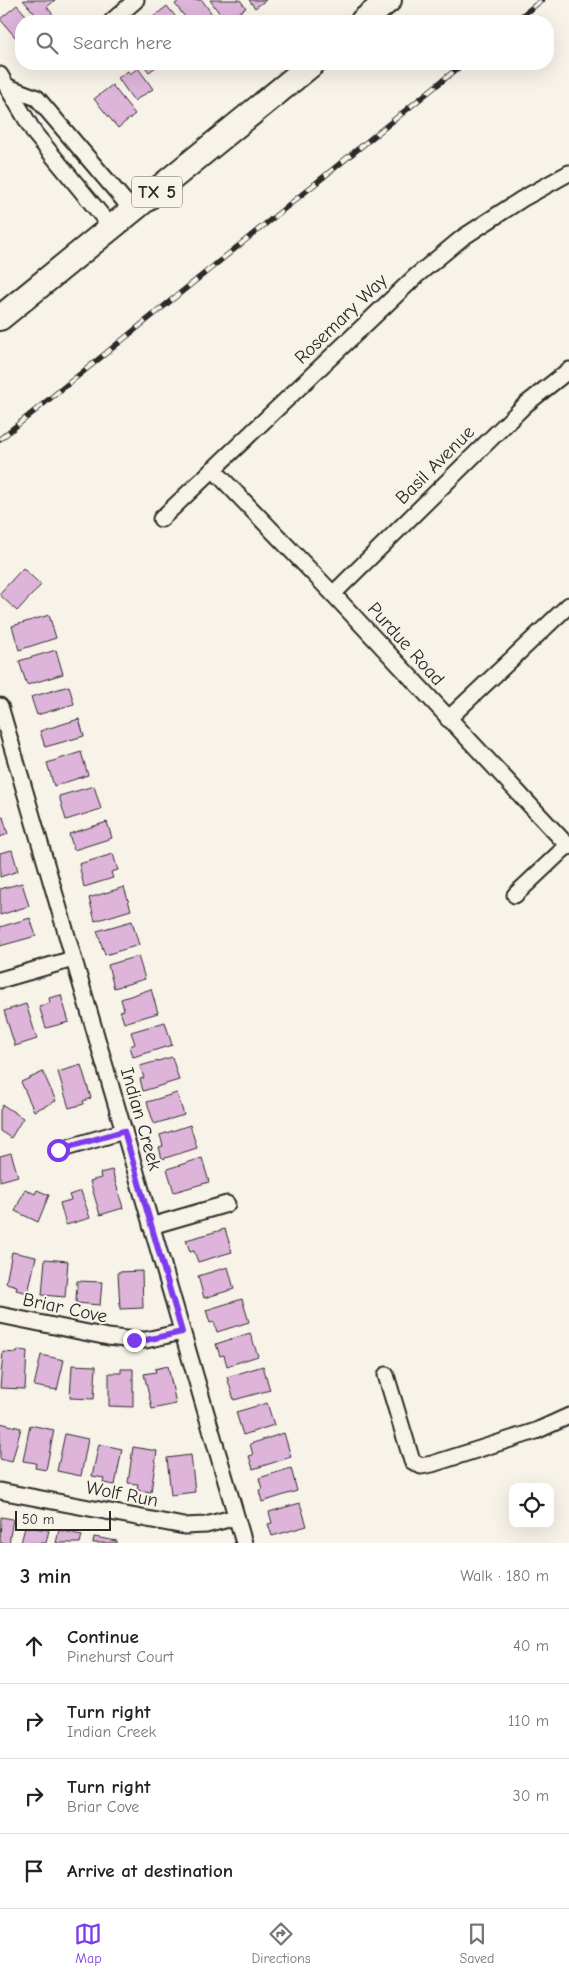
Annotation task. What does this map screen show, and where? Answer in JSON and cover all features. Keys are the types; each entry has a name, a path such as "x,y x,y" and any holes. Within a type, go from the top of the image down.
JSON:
{"main road":[{"path":"371,15 389,0"},
{"name":"TX 5","path":"0,318 305,70"}],"street":[{"path":"119,15 136,0"},
{"path":"4,80 37,98 133,211"},
{"path":"4,80 35,134 112,228"},
{"name":"Rosemary Way","path":"161,519 424,269 462,238 522,199 569,173"},
{"name":"Basil Avenue","path":"333,594 519,411 569,370"},
{"name":"Purdue Road","path":"213,469 333,594 568,846"},
{"path":"448,719 569,605"},
{"name":"Indian Creek","path":"0,706 244,1543"},
{"path":"515,896 568,846"},
{"path":"0,980 73,959"},
{"path":"58,1150 124,1131"},
{"path":"151,1226 227,1204"},
{"name":"Briar Cove","path":"0,1315 108,1337 134,1340 146,1340 182,1332"},
{"path":"386,1375 412,1461 421,1466 536,1430 569,1416"},
{"name":"Wolf Run","path":"0,1490 179,1525 206,1525 236,1517"}],"building":[{"path":"23,0 55,0 47,7 53,15 36,15"},
{"path":"180,0 202,0 213,15 183,15 175,4"},
{"path":"210,0 240,0 246,8 235,15 221,15"},
{"path":"249,0 266,0 255,8"},
{"path":"17,5 26,15 15,15 15,37 0,19"},
{"path":"167,6 174,15 156,15"},
{"path":"135,70 139,70 153,89 134,101 118,78 128,71 130,74"},
{"path":"112,85 135,114 118,128 94,99"},
{"path":"23,568 41,585 17,611 0,593"},
{"path":"49,615 56,638 19,650 12,626"},
{"path":"56,650 63,674 27,685 19,661"},
{"path":"69,686 74,704 37,715 31,697"},
{"path":"79,719 84,736 45,747 40,731"},
{"path":"81,752 88,775 54,786 47,763"},
{"path":"94,786 101,809 66,820 59,796"},
{"path":"3,817 8,834 0,837 0,818"},
{"path":"107,822 112,838 74,850 69,834"},
{"path":"12,850 18,871 0,877 0,853"},
{"path":"113,854 118,870 111,872 113,878 84,887 79,864"},
{"path":"22,883 29,906 0,915 0,889"},
{"path":"124,887 131,910 95,921 89,898"},
{"path":"30,918 36,936 0,946 0,927"},
{"path":"132,921 139,945 105,955 97,931"},
{"path":"138,956 145,979 114,988 108,965"},
{"path":"151,989 158,1013 124,1023 120,1011 124,1010 121,999"},
{"path":"61,995 69,1022 46,1028 39,1006 50,1003 49,998"},
{"path":"26,1004 37,1039 15,1046 4,1011"},
{"path":"165,1022 172,1045 133,1057 130,1046 135,1044 131,1032"},
{"path":"172,1057 179,1080 143,1091 140,1079 144,1078 140,1066"},
{"path":"81,1065 91,1098 83,1101 84,1104 69,1108 58,1072"},
{"path":"43,1072 56,1101 34,1111 21,1082"},
{"path":"177,1093 184,1115 154,1124 147,1102"},
{"path":"3,1105 23,1118 11,1138 0,1131 0,1110"},
{"path":"190,1125 197,1148 162,1159 159,1147 163,1146 160,1135"},
{"path":"11,1153 18,1176 0,1181 0,1156"},
{"path":"202,1158 209,1182 174,1192 167,1169"},
{"path":"112,1170 123,1208 100,1215 90,1181 101,1178 100,1173"},
{"path":"25,1189 35,1194 37,1190 49,1195 38,1222 15,1211"},
{"path":"81,1191 90,1218 66,1225 60,1203 71,1200 69,1195"},
{"path":"225,1229 232,1252 198,1262 194,1251 190,1252 186,1240"},
{"path":"12,1252 36,1257 28,1293 16,1290 17,1286 6,1283"},
{"path":"45,1259 68,1261 65,1297 42,1295"},
{"path":"228,1267 234,1289 204,1298 198,1276"},
{"path":"142,1271 143,1308 120,1309 118,1272"},
{"path":"77,1281 102,1282 100,1305 76,1303"},
{"path":"242,1299 249,1322 217,1332 214,1322 210,1323 206,1310"},
{"path":"250,1333 258,1356 227,1366 224,1355 220,1356 216,1344"},
{"path":"18,1350 27,1351 25,1389 0,1388 3,1352 17,1353"},
{"path":"41,1355 64,1360 57,1390 34,1386"},
{"path":"72,1365 96,1366 94,1399 70,1398"},
{"path":"168,1366 176,1404 152,1409 144,1374 156,1372 155,1369"},
{"path":"263,1366 270,1390 234,1400 227,1377"},
{"path":"121,1369 133,1369 133,1407 109,1406 109,1373 121,1373"},
{"path":"267,1403 274,1425 243,1435 236,1412"},
{"path":"0,1423 21,1428 12,1462 0,1459"},
{"path":"30,1425 54,1430 46,1470 35,1468 36,1463 23,1461"},
{"path":"284,1433 291,1457 253,1469 249,1456 253,1455 250,1444"},
{"path":"65,1434 88,1439 81,1476 57,1471"},
{"path":"99,1444 122,1449 115,1485 103,1483 104,1478 92,1476"},
{"path":"133,1447 157,1451 151,1492 137,1490 138,1484 128,1483"},
{"path":"191,1455 195,1492 171,1495 167,1458"},
{"path":"291,1468 297,1491 262,1502 259,1490 262,1489 259,1478"},
{"path":"300,1503 307,1526 272,1536 268,1524 272,1523 269,1512"},
{"path":"1,1517 13,1519 9,1543 0,1543"},
{"path":"25,1527 49,1530 46,1543 21,1543"},
{"path":"59,1530 82,1535 80,1543 56,1543"},
{"path":"94,1537 117,1541 117,1543 93,1543"}],"railway":[{"path":"523,15 542,0"},
{"path":"0,439 456,70"}],"route":[{"path":"58,1150 124,1131 182,1332 146,1340 134,1340"}]}
